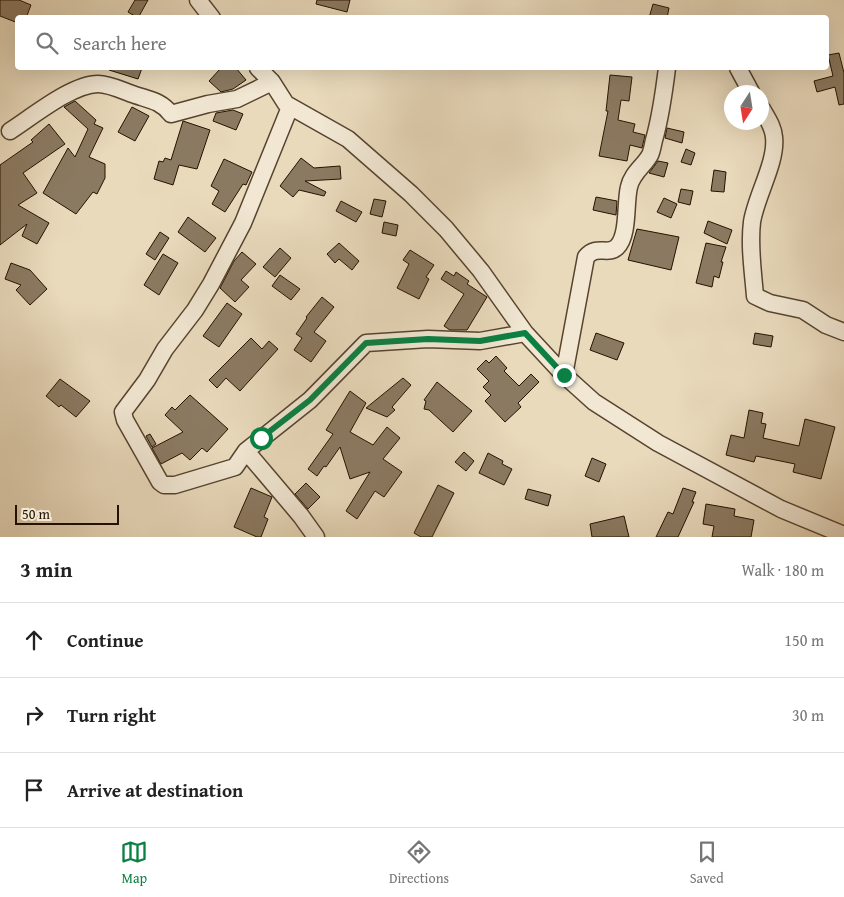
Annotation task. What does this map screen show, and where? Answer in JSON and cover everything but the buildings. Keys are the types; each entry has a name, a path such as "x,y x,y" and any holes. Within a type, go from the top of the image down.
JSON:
{"street":[{"path":"198,0 210,15"},
{"path":"260,70 272,82 286,104 348,139 411,194 446,229 475,264 525,333 564,375 594,402 658,443 782,509 844,535"},
{"path":"564,375 586,257 590,252 596,250 603,249 609,251 616,248 622,237 629,187 639,167 650,154 661,119 667,70"},
{"path":"739,70 747,85"},
{"path":"10,132 71,91 84,86 98,84 115,88 165,106 171,114 208,104 237,99 272,82"},
{"path":"290,107 244,223 195,310 165,349 147,380 123,412 123,416 157,477 164,484 182,483 236,466 246,451 310,400 366,343 428,339 480,341 525,333"},
{"path":"769,121 775,138 772,157 751,231 755,296 770,303 803,310 826,325 844,332"},
{"path":"246,451 301,516 316,537"}],"route":[{"path":"261,438 310,400 366,343 428,339 480,341 525,333 564,375"}]}
